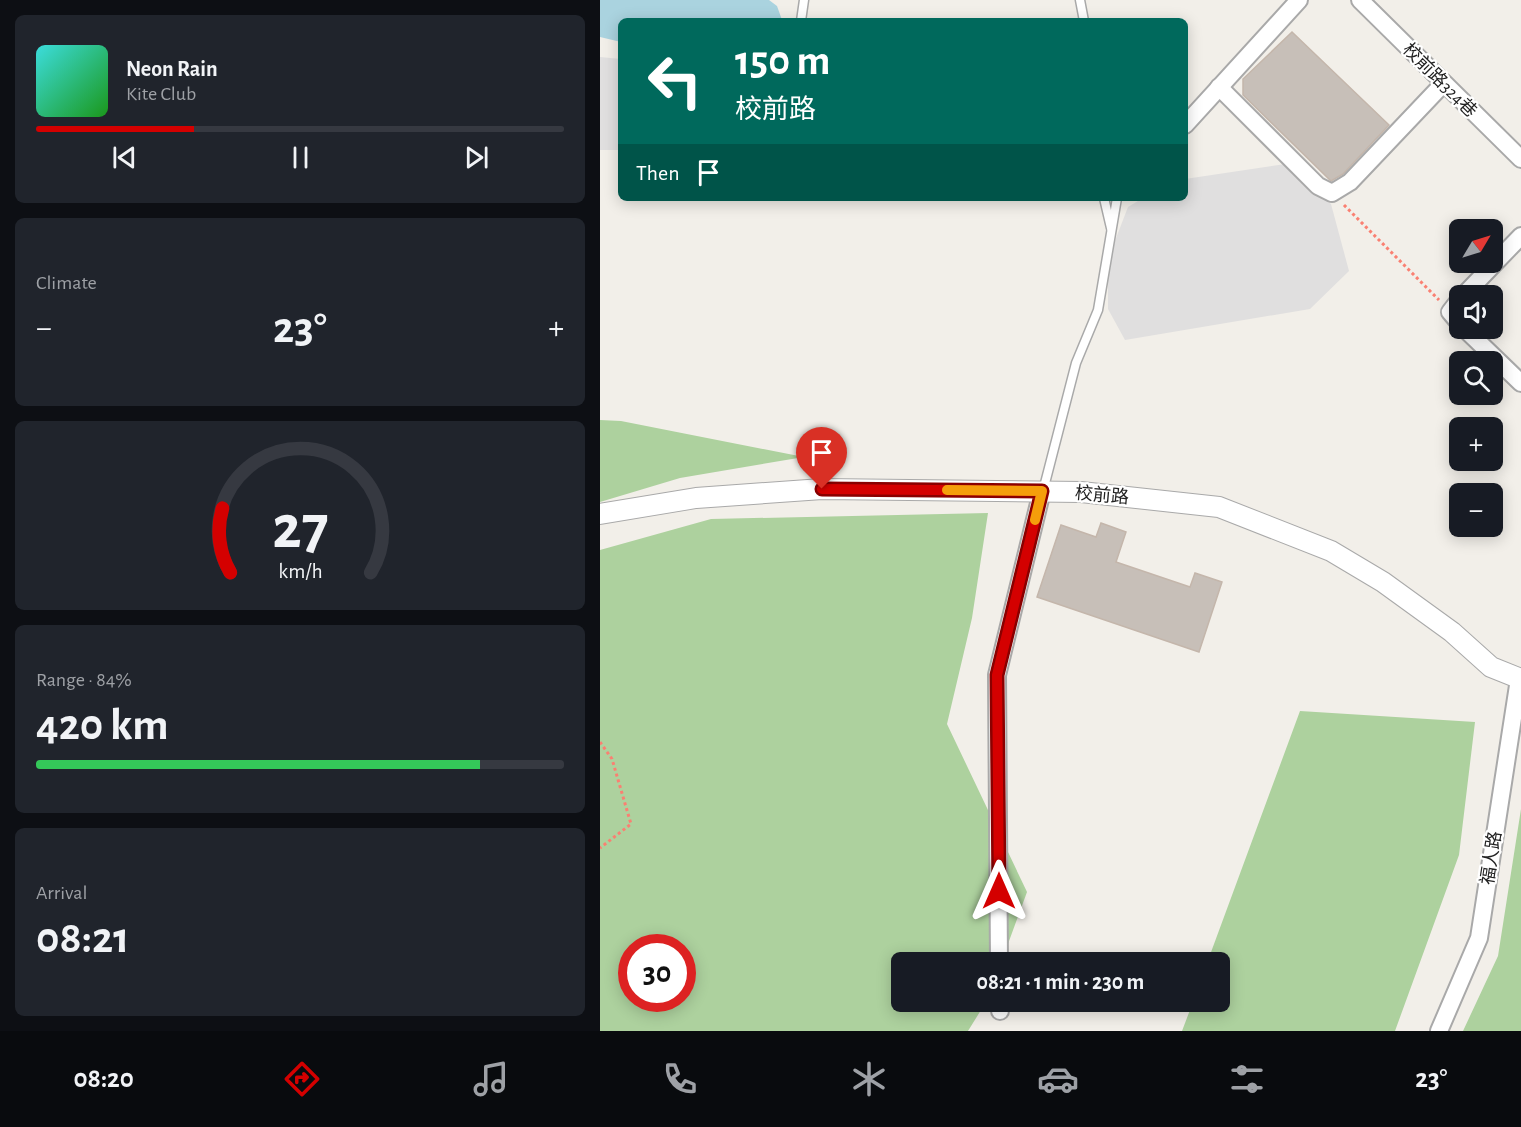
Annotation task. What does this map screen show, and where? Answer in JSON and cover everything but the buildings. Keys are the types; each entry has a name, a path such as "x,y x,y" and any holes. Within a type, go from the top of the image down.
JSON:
{"street":[{"path":"1188,122 1299,0"},
{"name":"校前路324巷","path":"1360,0 1521,159"},
{"path":"1219,87 1317,186 1332,193 1350,182 1443,84"},
{"path":"1474,285 1521,236"},
{"path":"1475,339 1521,383"},
{"name":"校前路","path":"600,514 696,498 822,489 1081,492 1219,507 1270,525 1331,551 1383,582 1452,632 1491,667 1520,679"},
{"path":"999,952 997,675 1042,491"},
{"name":"福人路","path":"1439,1031 1479,938 1520,679"}],"lane":[{"path":"801,18 804,0"},
{"path":"1080,0 1083,18"},
{"path":"1105,201 1113,234"},
{"path":"1042,491 1076,363 1098,310 1113,234 1117,201"}],"path":[{"path":"1332,193 1449,305"},
{"path":"600,742 612,759 631,824 600,849"}],"shaded area":[{"path":"600,57 618,59 618,150 600,150"},
{"path":"1285,164 1331,204 1349,271 1310,309 1125,340 1108,309 1108,259 1128,207 1138,201 1188,201 1188,179"}],"green space":[{"path":"600,420 621,421 804,457 680,478 600,502"},
{"path":"988,513 972,618 947,724 1027,892 1005,952 891,952 891,1012 980,1012 968,1031 600,1031 600,550 711,519"},
{"path":"1300,711 1475,722 1459,855 1395,1031 1182,1031 1189,1012 1230,1012 1230,952 1211,952"},
{"path":"1521,809 1521,1031 1463,1031 1498,956"}],"water":[{"path":"600,0 769,0 777,6 781,18 618,18 618,41 600,37"}],"slow traffic":[{"path":"947,490 1042,491 1035,520"}],"route":[{"path":"822,489 1042,491 997,675 999,891"}]}
